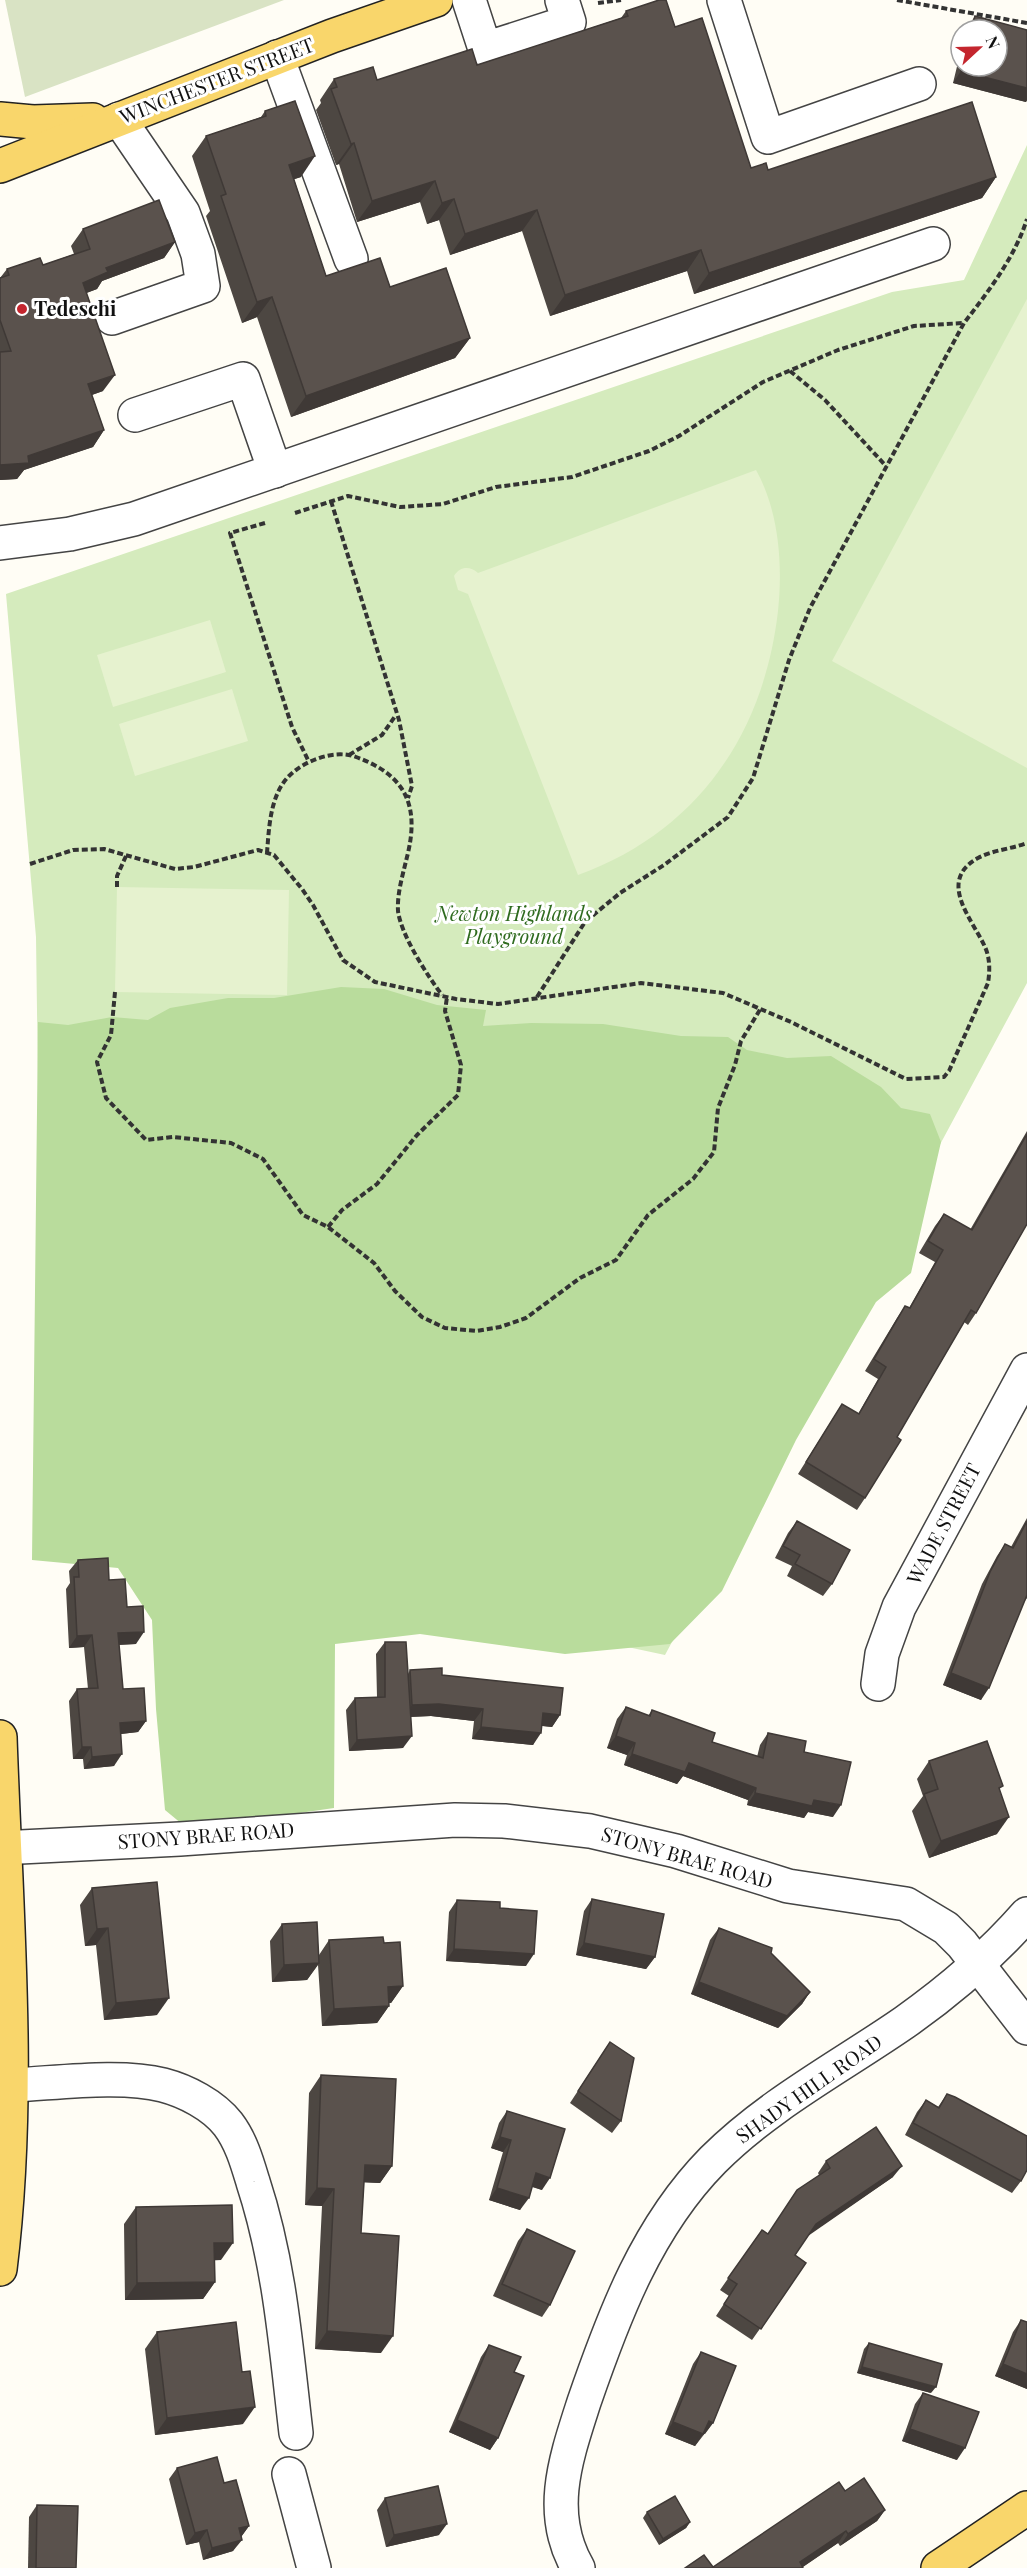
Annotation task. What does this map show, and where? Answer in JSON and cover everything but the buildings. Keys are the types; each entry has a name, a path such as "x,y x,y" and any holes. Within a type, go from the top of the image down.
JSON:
{"main road":[{"name":"WINCHESTER STREET","path":"0,166 374,20 436,0"},
{"path":"0,119 33,122 119,119"},
{"path":"0,1737 2,1847 13,2085 8,2186 0,2269"},
{"path":"938,2568 1027,2508"}],"street":[{"path":"469,0 485,49 569,22 562,0"},
{"path":"724,0 768,136 919,84"},
{"path":"278,57 351,259"},
{"path":"112,318 203,286 198,254 183,213 119,119"},
{"path":"0,543 100,528 275,471 933,244"},
{"path":"135,415 243,380 275,471"},
{"name":"WADE STREET","path":"878,1684 885,1646 899,1607 1027,1370"},
{"name":"STONY BRAE ROAD","path":"2,1847 180,1839 443,1820 547,1825 635,1840 788,1886 906,1904 945,1928 979,1963 1027,2028"},
{"name":"SHADY HILL ROAD","path":"568,2565 560,2514 560,2492 569,2448 625,2290 667,2218 712,2161 736,2138 789,2099 905,2022 979,1963 1027,1914"},
{"path":"13,2085 114,2081 162,2085 198,2100 216,2112 228,2125 247,2163 274,2253 296,2433"},
{"path":"289,2474 314,2568"}],"path":[{"path":"897,0 1027,23"},
{"path":"536,998 585,922 620,893 664,865 719,824 734,807 753,778 789,660 810,608 964,323 992,286 1022,236 1027,219"},
{"path":"296,513 348,496 400,507 443,504 496,487 581,475 620,462 679,436 763,382 838,350 914,326 964,323"},
{"path":"790,371 825,400 886,466"},
{"path":"328,1227 342,1210 377,1184 417,1135 458,1095 461,1065 445,1011 445,996 416,955 398,913 411,825 408,798 412,786 396,714 331,501"},
{"path":"264,523 230,533 292,727 309,762"},
{"path":"349,755 382,735 391,726 396,714"},
{"path":"267,853 269,824 277,795 288,777 309,762 322,757 349,755 370,762 393,776 408,798"},
{"path":"30,864 73,850 104,849 175,869 194,867 258,850 274,855 313,905 343,960 375,982 498,1005 641,983 723,993 761,1008 906,1079 944,1077 962,1044 990,974 986,949 959,899 963,874 970,864 979,858 1027,843"},
{"path":"117,887 117,876 126,856"},
{"path":"115,992 111,1035 97,1062 106,1098 146,1140 173,1137 231,1143 263,1160 303,1215 328,1227 374,1263 395,1291 422,1317 445,1328 477,1331 500,1327 526,1318 580,1278 616,1260 648,1215 693,1179 714,1152 718,1108 735,1065 741,1041 761,1008"}],"green space":[{"path":"5,0 284,0 25,97"},
{"name":"Newton Highlands Playground","path":"1027,145 1027,983 665,1655 44,1522 36,937 6,594 892,292 964,280"},
{"path":"1027,299 1027,768 832,661"},
{"path":"756,470 770,503 778,539 780,575 778,611 770,656 758,698 740,737 717,773 690,805 657,833 620,856 578,875 468,594 458,590 454,576 459,570 465,568 478,573"},
{"path":"210,620 226,672 113,707 97,655"},
{"path":"232,689 248,741 135,776 119,724"},
{"path":"117,887 289,890 287,995 115,992"},
{"path":"341,987 384,989 437,1005 486,1010 483,1026 531,1023 603,1024 681,1036 728,1037 747,1050 787,1058 831,1056 881,1087 901,1108 930,1114 941,1142 911,1273 876,1302 796,1440 722,1591 670,1644 565,1654 420,1634 335,1644 334,1808 188,1829 165,1810 156,1709 152,1620 118,1568 32,1560 38,1022 68,1025 112,1017 148,1020 170,1008 228,998 274,998"}],"place":[{"name":"Tedeschi","path":"22,309"}]}
